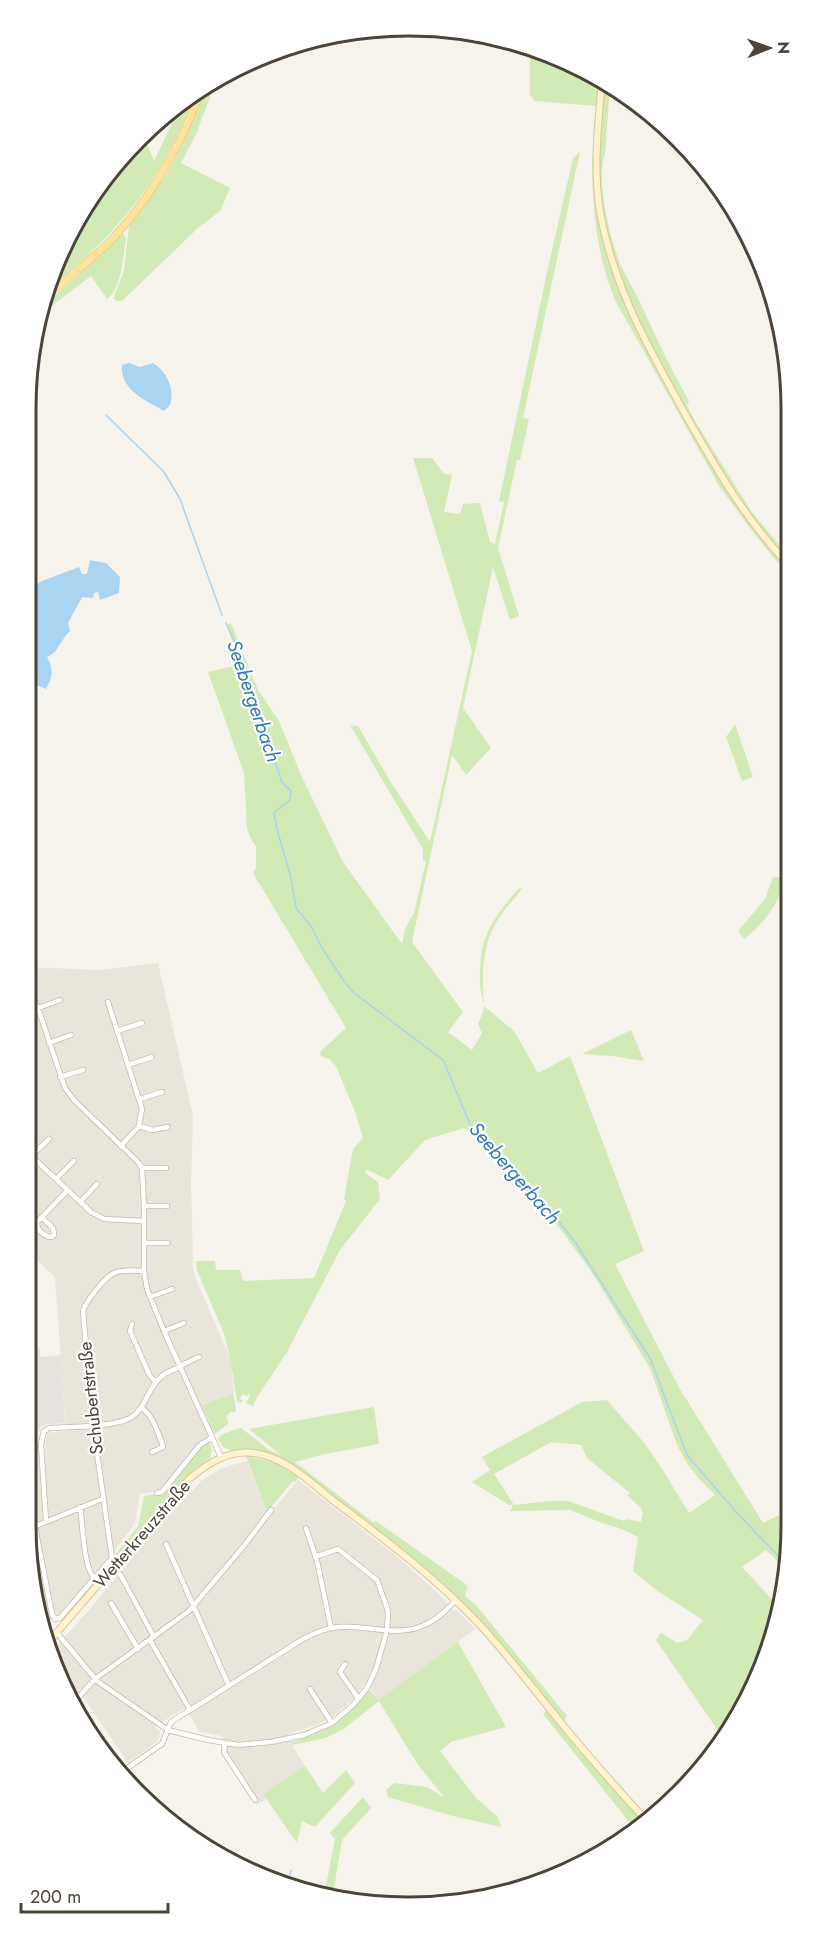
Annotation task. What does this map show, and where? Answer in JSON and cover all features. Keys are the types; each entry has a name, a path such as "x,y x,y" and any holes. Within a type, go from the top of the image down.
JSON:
{"main road":[{"path":"601,90 596,155 597,180 600,211 620,286 651,353 701,442 760,532 781,556"},
{"path":"57,287 109,242 138,209 154,187 182,139 196,103"},
{"name":"Wetterkreuzstraße","path":"54,1636 115,1560 203,1466 221,1457 245,1453 269,1456 282,1462 393,1546 456,1602 516,1666 599,1769 641,1815"}],"street":[{"path":"38,1008 60,1000"},
{"path":"108,1002 142,1109 139,1126 121,1146"},
{"path":"36,1004 65,1088 74,1100 142,1168 145,1281 164,1331 221,1457"},
{"path":"117,1031 142,1023"},
{"path":"49,1043 71,1035"},
{"path":"128,1065 152,1057"},
{"path":"60,1077 83,1070"},
{"path":"140,1099 162,1092"},
{"path":"139,1126 152,1130 168,1127"},
{"path":"36,1154 49,1139"},
{"path":"36,1161 91,1212 104,1219 144,1221"},
{"path":"56,1179 74,1161"},
{"path":"142,1168 166,1168"},
{"path":"80,1202 97,1185"},
{"path":"41,1217 52,1228 54,1235 52,1237 45,1236 36,1226 41,1217 68,1190"},
{"path":"144,1206 167,1206"},
{"path":"144,1243 168,1242"},
{"name":"Schubertstraße","path":"115,1560 102,1498 83,1311 90,1298 110,1276 124,1271 144,1271"},
{"path":"150,1297 171,1289"},
{"path":"164,1331 184,1323"},
{"path":"132,1324 130,1331 150,1376 156,1382"},
{"path":"46,1521 42,1434 44,1431 50,1428 123,1421 135,1416 156,1382 166,1373 199,1357"},
{"path":"141,1407 152,1419 163,1447 152,1452"},
{"path":"157,1493 162,1492 199,1446 212,1437"},
{"path":"36,1526 102,1498"},
{"path":"80,1507 87,1557 91,1575 94,1578"},
{"path":"78,1697 95,1679 194,1607 271,1510"},
{"path":"306,1528 331,1628"},
{"path":"36,1534 55,1619 60,1618 94,1578 115,1560"},
{"path":"166,1544 229,1686"},
{"path":"57,1633 95,1679 168,1730 238,1744 271,1743 304,1735 332,1723 370,1684 387,1630 387,1603 377,1580 338,1549 315,1557"},
{"path":"120,1574 190,1710"},
{"path":"127,1769 158,1748 166,1739 171,1722 303,1639 331,1628 353,1627 400,1631 424,1626 456,1602"},
{"path":"111,1603 138,1649"},
{"path":"345,1664 340,1672 358,1698"},
{"path":"310,1689 332,1723"},
{"path":"225,1743 224,1752 255,1800"}],"shaded area":[{"path":"158,963 193,1116 192,1263 196,1279 230,1358 234,1391 233,1394 204,1405 214,1430 160,1491 140,1494 135,1523 106,1563 60,1615 56,1615 50,1622 51,1626 39,1573 36,1469 45,1469 46,1433 66,1431 55,1277 36,1259 36,967 100,970"},
{"path":"36,1349 40,1349 40,1357 61,1355 65,1423 43,1425 40,1428 38,1432 39,1469 36,1469"},
{"path":"247,1461 267,1512 270,1514 298,1480 394,1554 475,1629 379,1701 366,1683 334,1716 317,1725 288,1734 305,1766 263,1794 266,1799 258,1804 255,1803 221,1751 222,1736 200,1732 185,1708 154,1727 159,1730 160,1734 157,1742 128,1763 80,1692 77,1695 57,1646 155,1530 202,1480 222,1468"}],"green space":[{"path":"530,57 573,74 598,88 596,106 534,101 530,94"},
{"path":"603,91 609,95 602,177 614,248 689,401 687,405 694,419 751,511 781,547 781,553 750,516 728,483 669,379 628,295 606,228 600,190"},
{"path":"212,93 196,134 181,163 230,188 220,211 198,228 122,301 117,301 114,296 124,271 129,226 166,175 183,143 201,100"},
{"path":"189,108 165,159 132,207 93,250 59,280 86,222 128,163 146,144 154,161 174,119"},
{"path":"580,152 523,418 529,419 520,460 517,460 498,548 519,616 510,620 493,567 463,708 491,748 466,775 452,755 412,942 463,1012 448,1032 472,1050 482,1033 478,1024 484,1006 514,1031 538,1073 570,1056 644,1251 615,1264 680,1389 763,1523 781,1514 779,1563 766,1550 742,1567 773,1601 753,1667 718,1731 656,1640 661,1633 678,1643 687,1640 703,1620 659,1592 633,1571 638,1537 570,1510 510,1511 513,1505 509,1505 472,1482 490,1470 482,1457 582,1402 607,1400 646,1445 689,1513 715,1495 686,1462 677,1445 650,1368 591,1271 524,1185 479,1140 464,1128 425,1140 388,1180 368,1170 364,1172 378,1182 380,1199 340,1250 287,1352 253,1406 246,1403 249,1393 247,1396 242,1394 241,1403 237,1401 224,1334 197,1270 196,1261 215,1261 216,1270 240,1270 243,1281 314,1278 346,1201 344,1199 353,1149 363,1138 356,1114 336,1066 329,1059 321,1056 320,1052 346,1028 253,873 256,868 256,846 247,829 244,773 208,672 239,665 227,625 231,623 258,690 279,721 301,775 343,862 402,944 405,929 414,913 426,861 423,861 423,849 350,725 358,726 430,842 472,651 413,458 432,458 444,474 452,475 444,512 460,514 463,504 480,503 490,542 495,544 504,502 499,501 547,272 573,158","holes":["551,1442 581,1445 587,1458 630,1493 627,1495 643,1513 641,1522 626,1519 624,1521 568,1501 514,1505 494,1474"]},
{"path":"592,157 598,210 634,319 734,494 781,555 781,565 719,486 615,300 599,247 593,194"},
{"path":"121,234 124,234 126,239 119,280 107,299 91,276 51,307 54,297"},
{"path":"735,724 753,777 742,781 726,737"},
{"path":"773,877 781,877 781,892 775,904 758,927 744,939 738,931 765,899"},
{"path":"523,888 502,914 489,939 483,972 484,1006 480,989 480,967 484,942 500,912 518,889"},
{"path":"631,1030 644,1061 582,1054"},
{"path":"233,1394 235,1412 230,1412 226,1418 229,1423 215,1434 203,1405"},
{"path":"374,1407 379,1444 295,1462 374,1523 376,1521 468,1586 465,1596 476,1605 567,1716 562,1723 641,1815 630,1823 543,1714 549,1709 518,1663 457,1597 394,1544 298,1470 255,1450 229,1450 222,1446 218,1438 241,1428 268,1449 282,1456 249,1429"},
{"path":"207,1442 212,1451 210,1458 193,1470 120,1556 115,1555 138,1526 144,1496 163,1493 202,1445"},
{"path":"246,1456 276,1463 299,1477 267,1512"},
{"path":"458,1642 506,1727 451,1742 440,1751 476,1798 498,1817 501,1827 388,1797 386,1790 394,1783 427,1787 445,1798 418,1765 379,1701 345,1728 326,1738 292,1745 291,1742 314,1734 344,1716 369,1690 379,1700"},
{"path":"305,1766 323,1793 346,1770 355,1783 315,1827 302,1821 297,1843 263,1794"},
{"path":"363,1797 371,1808 342,1840 334,1889 326,1887 335,1839 330,1833"}],"water":[{"path":"129,363 140,367 153,363 166,376 171,387 171,399 170,405 164,411 129,388 122,374 122,365"},
{"path":"90,560 106,563 120,577 119,593 100,600 98,592 94,593 93,598 82,597 68,623 70,631 54,652 47,657 52,673 46,689 36,685 36,585 79,567 82,574 87,574"}],"waterway":[{"name":"Seebergerbach","path":"106,415 164,472 180,499 222,615"},
{"name":"Seebergerbach","path":"226,623 245,665 246,691 254,712 264,731 282,782 291,791 290,800 274,813 291,878 296,908 311,926 322,948 353,992 443,1060 470,1124 531,1186 575,1242 650,1358 687,1455 737,1513 779,1557"},
{"path":"289,1877 291,1870"}]}
